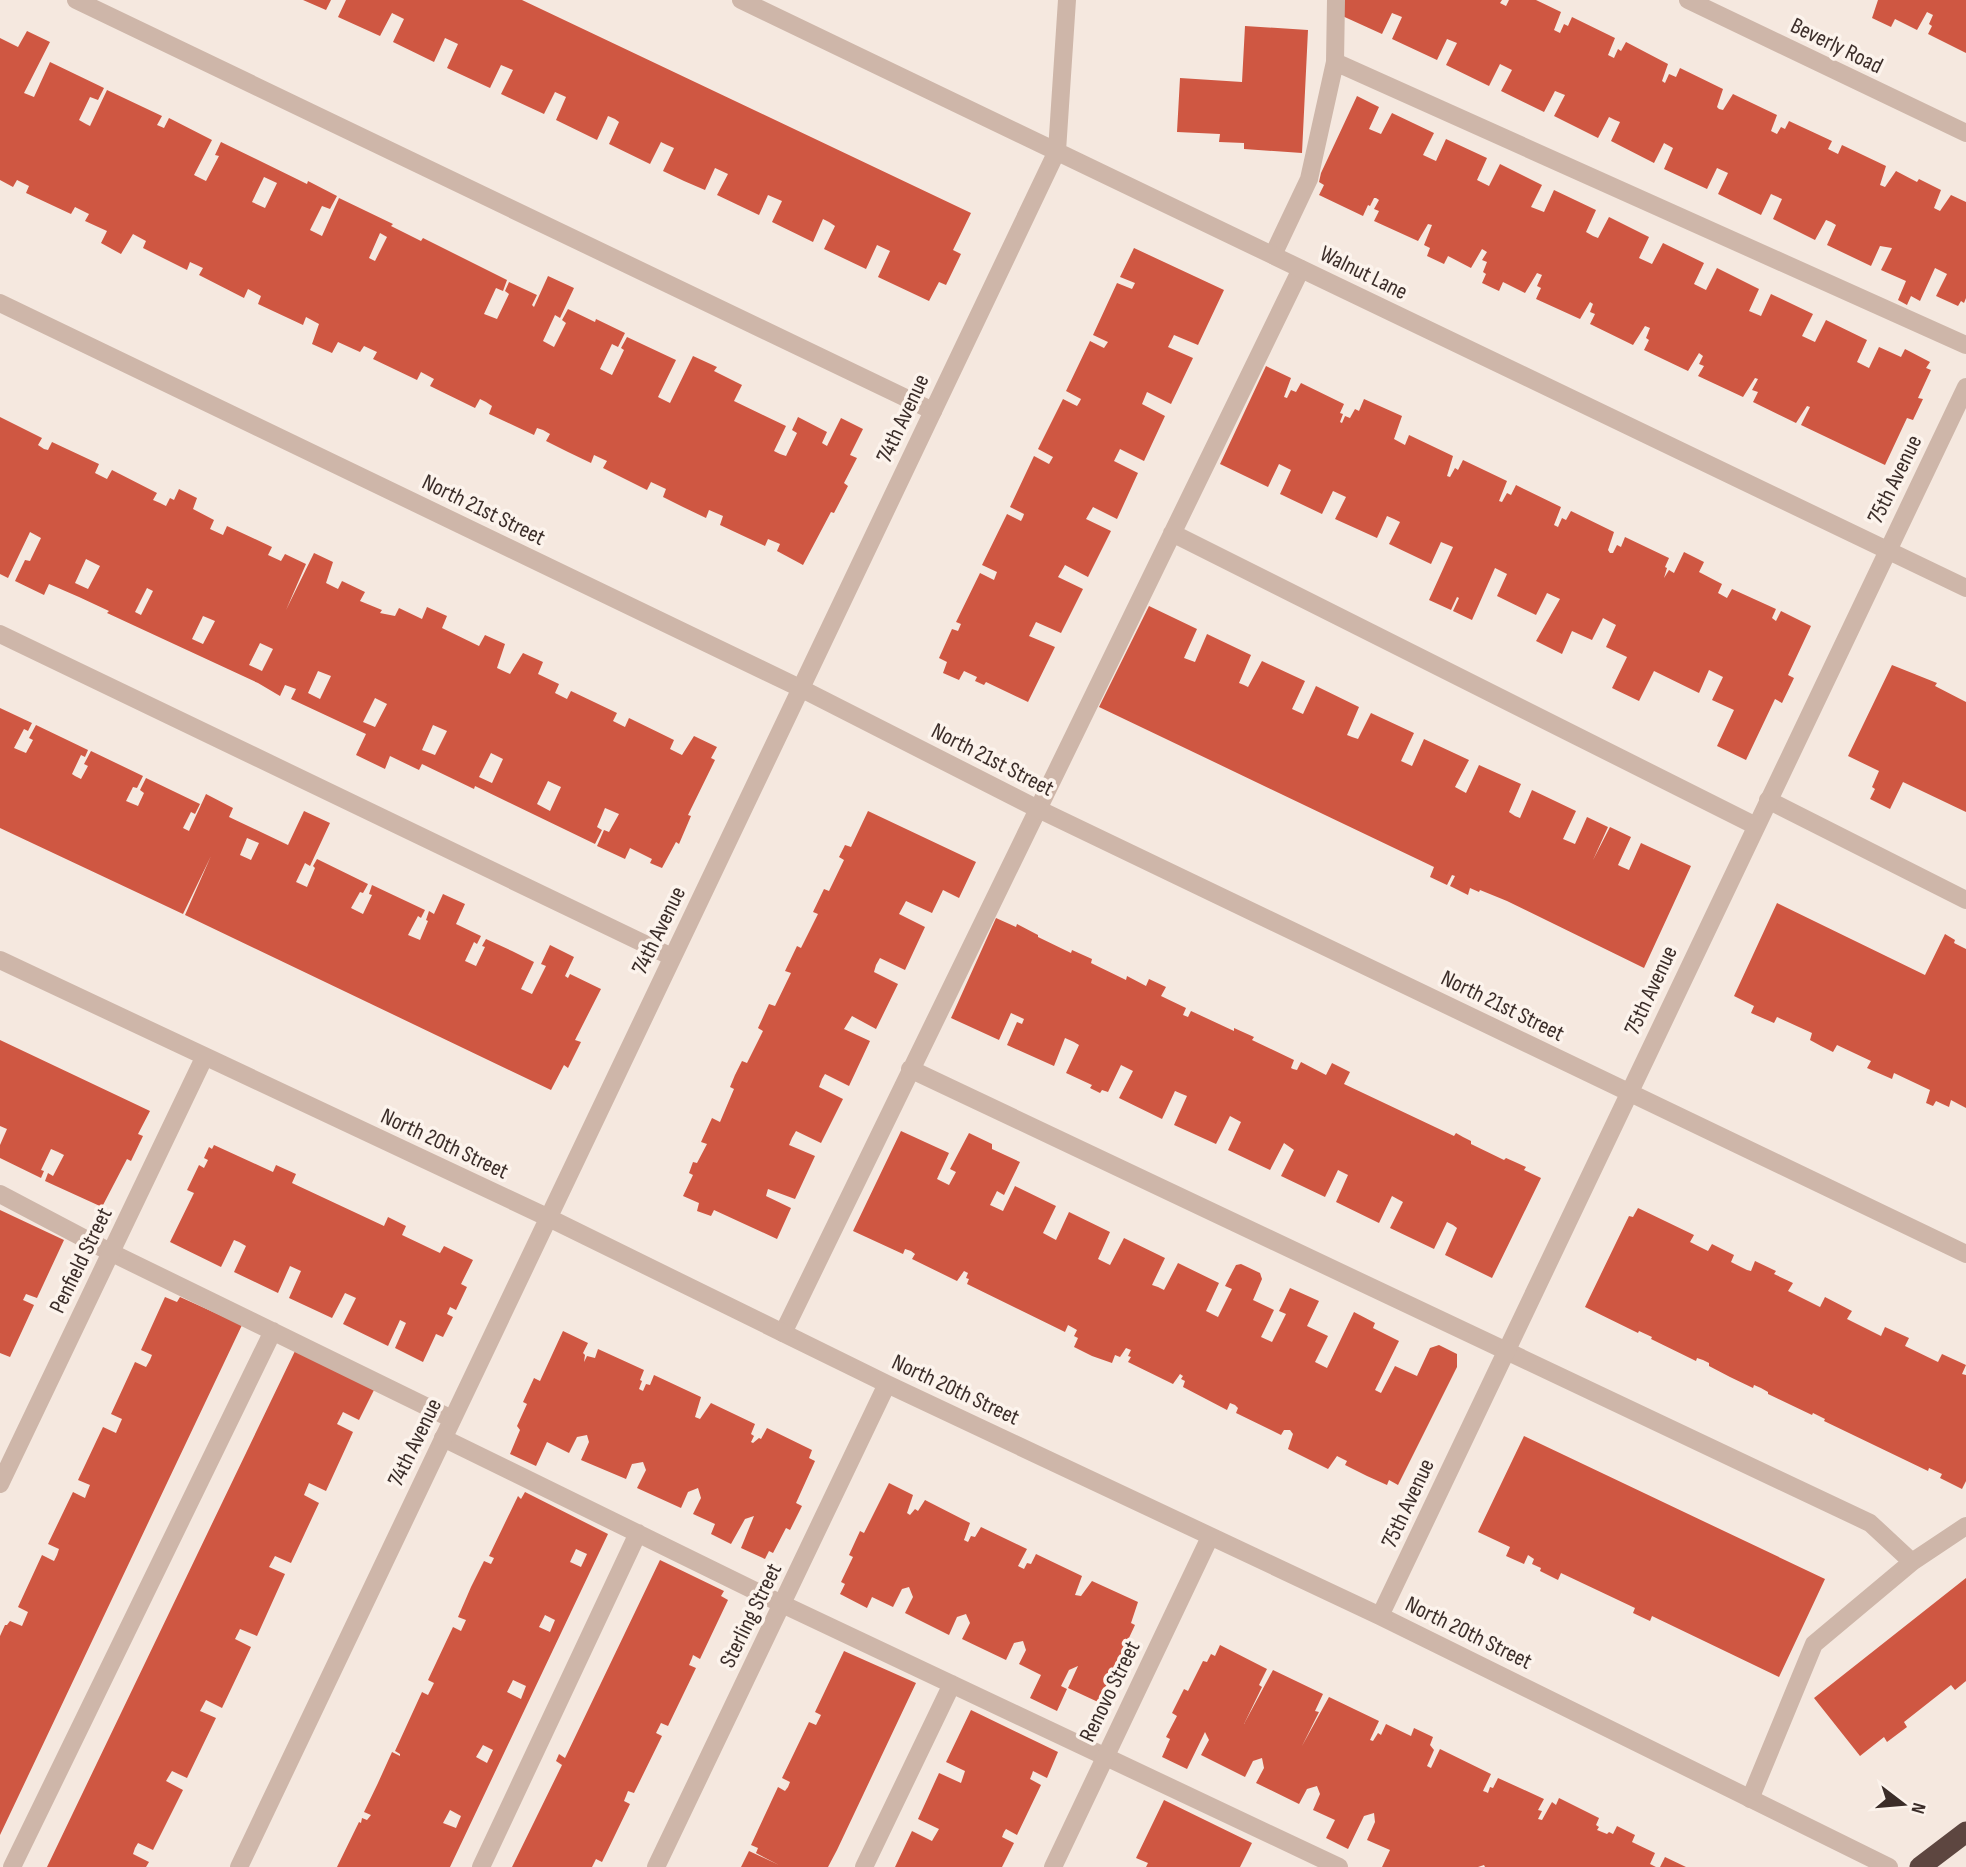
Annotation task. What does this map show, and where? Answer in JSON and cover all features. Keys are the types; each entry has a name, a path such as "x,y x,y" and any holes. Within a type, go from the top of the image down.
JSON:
{"highway":[{"path":"1920,1867 1966,1832"}],"street":[{"path":"76,0 933,411"},
{"name":"Walnut Lane","path":"741,0 1966,588"},
{"name":"74th Avenue","path":"239,1867 1057,151 1067,0"},
{"path":"1273,256 1309,179 1335,62 1336,0"},
{"name":"Beverly Road","path":"1688,0 1966,133"},
{"path":"1335,62 1966,345"},
{"path":"783,1332 1036,808 1301,269"},
{"name":"North 21st Street","path":"0,303 802,689 1036,808 1966,1254"},
{"name":"75th Avenue","path":"1380,1616 1966,387"},
{"path":"1171,533 1756,826"},
{"path":"0,634 672,957"},
{"path":"1768,800 1966,901"},
{"name":"North 20th Street","path":"0,960 549,1218 887,1384 1380,1616 1889,1867"},
{"name":"Penfield Street","path":"0,1483 204,1058"},
{"path":"910,1069 1870,1523 1912,1562"},
{"path":"0,1194 110,1252 452,1419"},
{"path":"12,1867 273,1331"},
{"name":"Sterling Street","path":"656,1867 887,1384"},
{"path":"443,1438 782,1604 1339,1867"},
{"path":"1750,1799 1814,1644 1912,1562 1966,1526"},
{"path":"481,1867 638,1533"},
{"name":"Renovo Street","path":"1053,1867 1210,1537"},
{"path":"864,1867 952,1684"}],"building":[{"path":"303,0 331,0 326,10"},
{"path":"346,0 522,0 971,213 953,250 961,254 946,285 939,282 929,301 878,277 890,251 877,245 866,269 824,249 835,226 829,222 823,219 813,242 772,222 782,201 768,195 759,215 717,195 728,174 715,168 705,190 684,181 663,171 674,148 661,142 650,164 609,144 619,122 615,119 608,116 597,140 556,120 566,97 555,92 544,114 501,94 513,70 501,65 490,88 447,68 458,44 445,38 434,62 393,42 404,19 392,13 380,36 338,17"},
{"path":"1340,0 1502,0 1500,3 1506,6 1509,0 1536,0 1561,12 1554,30 1560,33 1564,24 1568,26 1572,17 1615,38 1608,55 1614,58 1618,49 1621,51 1626,42 1668,64 1662,81 1665,83 1669,74 1676,77 1680,68 1723,89 1717,107 1719,109 1723,110 1733,94 1777,115 1771,131 1777,134 1781,127 1785,129 1789,121 1832,141 1828,149 1838,154 1842,145 1886,166 1880,185 1885,187 1896,171 1917,182 1919,179 1941,190 1934,208 1940,211 1951,195 1966,202 1964,303 1961,301 1958,306 1936,296 1947,274 1935,268 1920,301 1911,296 1907,305 1898,300 1906,281 1881,270 1892,248 1880,246 1871,266 1827,245 1836,225 1831,222 1826,220 1815,240 1773,219 1782,199 1771,194 1761,215 1718,194 1728,173 1717,168 1707,189 1664,169 1673,148 1664,143 1654,163 1611,141 1620,122 1609,117 1598,138 1554,116 1565,95 1555,91 1544,112 1501,91 1512,70 1500,64 1489,86 1446,65 1457,43 1447,39 1437,60 1392,39 1402,17 1392,13 1382,34 1338,14"},
{"path":"1878,0 1966,0 1966,53 1928,34 1933,15 1927,12 1917,30 1895,19 1891,27 1872,18"},
{"path":"1245,26 1308,30 1302,153 1244,149 1244,143 1219,142 1220,134 1177,132 1180,78 1242,82"},
{"path":"27,31 50,42 24,93 34,97 50,62 104,88 98,100 90,97 79,120 90,126 107,90 162,116 157,125 164,128 169,118 212,140 194,175 206,181 219,156 215,155 221,142 337,196 330,209 322,206 310,230 322,236 339,198 421,241 423,238 507,280 503,291 496,288 484,314 497,319 509,294 505,291 509,282 537,295 532,305 534,307 548,276 574,288 560,318 555,315 543,341 554,347 566,323 562,320 568,309 625,333 618,347 612,344 600,369 612,375 627,337 676,360 658,397 670,403 693,356 717,367 714,371 742,385 734,401 786,426 774,451 780,454 786,456 797,433 792,430 798,417 827,432 822,443 827,446 841,418 863,429 850,455 857,458 844,483 848,486 803,565 777,551 780,544 768,539 765,546 720,525 723,516 709,510 706,518 663,497 666,489 651,482 647,490 603,468 607,461 594,455 591,463 546,441 550,434 543,430 537,428 534,435 489,414 492,406 480,399 475,408 430,386 434,379 421,372 417,380 373,359 377,352 364,346 360,352 338,342 332,353 312,344 319,324 306,317 303,325 258,304 261,296 248,289 244,298 199,275 203,268 190,262 187,270 143,248 146,241 133,234 121,254 101,243 107,231 85,221 89,214 75,207 71,214 26,193 29,186 17,180 13,187 0,180 0,38 18,47","holes":["264,177 277,183 265,208 252,202","380,233 387,237 375,261 369,258"]},
{"path":"1357,96 1379,107 1369,129 1381,134 1392,113 1434,133 1423,155 1436,161 1446,139 1487,158 1477,180 1489,186 1500,164 1542,185 1531,207 1544,212 1554,190 1596,210 1586,232 1593,236 1598,238 1609,217 1649,237 1639,258 1652,264 1663,243 1704,263 1694,284 1706,290 1717,268 1759,289 1749,311 1761,316 1771,294 1813,314 1802,336 1815,342 1826,320 1867,340 1857,362 1869,368 1879,347 1901,357 1905,349 1930,362 1926,368 1931,370 1918,398 1923,399 1913,420 1907,418 1885,465 1801,425 1810,407 1807,406 1796,423 1753,402 1758,392 1752,390 1758,379 1755,378 1743,397 1698,376 1704,366 1699,364 1703,356 1699,353 1688,371 1644,350 1649,340 1646,338 1650,328 1645,326 1633,345 1590,324 1595,314 1590,312 1593,304 1590,302 1580,319 1536,299 1541,288 1537,286 1542,275 1537,273 1525,293 1503,282 1499,291 1482,283 1487,262 1482,260 1487,252 1482,249 1471,268 1448,256 1444,264 1427,256 1430,248 1424,245 1432,225 1428,224 1418,241 1374,221 1379,211 1374,209 1379,200 1376,198 1368,205 1363,216 1319,195 1324,185 1319,182 1321,173"},
{"path":"1134,248 1224,290 1198,345 1174,335 1168,347 1193,358 1171,404 1147,392 1142,404 1165,416 1144,461 1120,449 1114,461 1138,473 1117,519 1093,507 1086,519 1111,531 1088,577 1065,565 1058,577 1083,589 1061,633 1036,622 1029,636 1055,647 1028,702 986,682 984,685 975,681 977,677 964,671 959,680 943,673 947,662 939,658 952,629 958,631 961,624 956,622 980,573 994,580 997,572 982,565 1007,514 1021,521 1023,517 1024,514 1010,507 1034,456 1049,464 1053,457 1038,449 1063,399 1077,406 1081,399 1066,391 1090,341 1104,348 1108,342 1093,335 1117,283 1132,289 1135,283 1120,277"},
{"path":"1266,366 1291,378 1284,397 1287,398 1291,390 1296,392 1301,383 1344,404 1340,413 1343,414 1342,423 1345,416 1350,418 1355,409 1359,411 1364,399 1402,416 1394,439 1405,445 1409,435 1453,456 1447,476 1450,477 1455,468 1458,470 1463,460 1507,481 1499,501 1502,502 1507,493 1511,495 1516,485 1561,507 1554,525 1558,527 1562,518 1566,520 1571,511 1614,532 1608,550 1610,553 1613,553 1617,545 1621,547 1625,537 1669,558 1664,578 1669,570 1674,573 1684,552 1704,562 1699,572 1722,584 1718,593 1727,598 1732,589 1776,609 1772,618 1776,621 1781,611 1811,626 1788,675 1794,678 1782,703 1775,699 1746,760 1717,746 1734,710 1712,700 1723,677 1709,670 1699,693 1654,671 1639,701 1612,688 1627,657 1606,647 1616,625 1603,618 1592,640 1572,631 1562,654 1536,641 1560,599 1547,593 1536,615 1497,596 1507,574 1495,568 1472,620 1453,611 1459,598 1457,597 1451,610 1429,600 1453,547 1441,542 1431,564 1389,544 1400,522 1394,519 1387,516 1377,538 1335,519 1346,497 1333,491 1322,514 1280,494 1291,470 1279,464 1268,487 1220,464"},
{"path":"0,417 42,438 38,445 44,449 48,450 52,442 99,464 95,473 107,479 112,470 157,493 153,500 166,506 170,498 174,500 179,489 197,498 193,509 214,520 210,529 223,535 227,526 272,547 268,555 281,561 285,554 306,564 286,610 314,553 333,562 326,583 338,589 342,581 365,592 360,601 382,610 380,613 395,616 399,608 422,619 427,607 447,616 442,628 479,646 485,635 505,644 497,668 510,674 523,653 543,662 538,674 559,684 555,693 567,699 571,691 617,713 613,721 625,727 629,718 674,740 670,749 682,755 694,736 717,747 711,758 715,760 688,815 691,816 679,844 676,842 662,868 650,863 652,859 630,848 625,859 597,846 604,830 609,832 619,814 605,808 597,827 602,830 595,844 475,786 474,789 422,764 419,770 390,756 385,769 356,755 366,734 291,699 296,689 285,685 280,696 79,597 49,584 44,595 15,581 25,560 30,561 41,538 30,532 8,578 0,574","holes":["86,559 100,566 88,589 75,583","147,588 153,591 141,615 135,612","203,616 215,621 203,644 192,639","260,643 273,649 262,671 249,665","318,671 331,676 320,699 308,693","375,698 387,704 375,727 363,722","433,725 447,731 435,755 422,750","491,753 503,759 492,783 479,777","548,781 561,787 550,811 537,804"]},
{"path":"1149,606 1197,629 1184,658 1195,662 1207,634 1251,655 1239,683 1248,687 1262,661 1305,681 1292,709 1303,714 1316,686 1359,707 1347,735 1358,739 1371,713 1414,733 1401,761 1412,766 1424,739 1469,760 1455,787 1466,793 1479,765 1521,784 1509,812 1515,816 1520,818 1532,790 1576,811 1563,839 1575,844 1587,817 1608,827 1593,860 1610,827 1631,837 1618,865 1622,867 1629,870 1641,843 1691,866 1644,968 1507,901 1470,888 1468,895 1450,886 1455,876 1452,875 1447,885 1430,877 1434,867 1099,707"},
{"path":"1892,665 1937,683 1935,686 1966,702 1966,812 1903,782 1890,809 1870,799 1879,771 1848,756"},
{"path":"0,708 32,723 28,731 24,729 14,748 26,753 33,740 29,738 36,725 88,750 85,757 81,755 72,774 81,779 88,766 84,764 91,751 143,776 126,801 138,806 144,793 140,790 146,778 200,804 195,814 191,812 183,828 189,831 206,794 233,808 229,817 288,845 304,811 330,823 310,866 305,863 296,882 307,887 317,859 368,884 351,908 363,914 372,895 369,894 372,885 425,910 421,918 418,916 408,935 420,940 429,911 434,914 443,894 465,904 456,924 481,936 477,944 474,942 465,961 476,966 486,939 512,951 534,962 521,989 532,994 546,966 541,964 550,945 574,957 565,976 568,978 570,974 601,989 575,1040 581,1042 568,1068 564,1065 551,1090 185,915 211,856 183,914 0,828","holes":["247,838 259,843 251,860 240,855"]},
{"path":"868,811 976,862 959,898 943,890 932,913 906,901 899,914 925,927 905,970 880,958 876,965 874,972 898,984 876,1029 852,1016 844,1029 870,1041 849,1086 825,1074 822,1079 819,1087 843,1099 821,1143 796,1131 792,1138 789,1145 815,1156 795,1199 768,1189 766,1196 791,1208 777,1239 714,1210 711,1216 697,1211 699,1203 683,1196 693,1175 689,1173 693,1162 697,1163 707,1144 701,1142 712,1118 720,1122 734,1089 730,1087 735,1075 742,1061 747,1063 763,1031 758,1028 769,1004 775,1006 791,973 785,971 797,946 801,948 818,914 813,912 824,889 829,891 844,860 839,857 845,845 851,847"},
{"path":"1777,903 1925,975 1945,934 1966,949 1966,1108 1951,1100 1949,1107 1936,1101 1933,1106 1926,1103 1930,1090 1894,1073 1892,1079 1867,1068 1871,1061 1837,1045 1833,1052 1810,1040 1812,1033 1777,1017 1774,1023 1751,1013 1754,1006 1734,996"},
{"path":"996,918 1016,927 1017,924 1071,953 1072,950 1092,959 1091,963 1126,980 1127,976 1146,986 1149,979 1166,987 1161,996 1186,1008 1183,1015 1188,1017 1191,1011 1254,1037 1252,1040 1294,1060 1293,1069 1297,1070 1301,1062 1326,1075 1332,1063 1350,1072 1344,1084 1454,1136 1456,1133 1471,1141 1471,1144 1504,1160 1506,1158 1526,1167 1524,1170 1541,1178 1492,1278 1445,1255 1457,1228 1447,1222 1434,1249 1390,1228 1403,1202 1392,1196 1379,1223 1336,1202 1348,1175 1338,1170 1325,1197 1281,1176 1294,1150 1284,1143 1270,1170 1228,1150 1241,1122 1230,1116 1216,1144 1174,1125 1187,1096 1175,1091 1162,1119 1119,1098 1133,1071 1121,1065 1108,1092 1102,1090 1100,1093 1090,1088 1092,1085 1066,1073 1079,1045 1074,1042 1065,1038 1054,1066 1007,1045 1017,1022 1022,1024 1024,1019 1011,1013 999,1040 951,1018"},
{"path":"0,1040 150,1111 138,1134 143,1136 131,1161 127,1159 102,1207 45,1181 48,1173 53,1176 64,1155 58,1152 51,1149 41,1170 44,1171 41,1178 0,1158 0,1145 7,1129 0,1126"},
{"path":"901,1131 949,1153 937,1179 949,1185 956,1172 950,1169 969,1133 992,1144 992,1149 1020,1162 1004,1195 997,1191 990,1205 1003,1211 1015,1186 1056,1206 1043,1233 1056,1240 1069,1212 1110,1232 1098,1259 1110,1265 1124,1238 1165,1258 1152,1285 1164,1290 1178,1263 1219,1283 1206,1311 1218,1317 1232,1289 1225,1286 1236,1265 1241,1264 1260,1273 1262,1279 1253,1300 1274,1310 1261,1337 1272,1342 1286,1314 1279,1311 1290,1288 1319,1301 1307,1326 1328,1336 1315,1362 1327,1368 1354,1312 1375,1323 1373,1328 1399,1341 1375,1390 1381,1393 1395,1366 1417,1376 1430,1348 1439,1345 1457,1354 1457,1367 1398,1485 1389,1480 1387,1485 1367,1476 1345,1465 1347,1461 1337,1456 1328,1469 1288,1449 1293,1434 1290,1430 1284,1430 1281,1435 1236,1413 1238,1408 1230,1403 1227,1410 1183,1387 1185,1381 1180,1374 1173,1384 1128,1362 1131,1350 1126,1348 1120,1357 1115,1355 1112,1363 1092,1356 1074,1347 1078,1338 1074,1336 1077,1330 1068,1325 1065,1332 967,1284 968,1273 964,1271 957,1281 912,1259 915,1254 911,1251 905,1249 903,1254 853,1231"},
{"path":"214,1145 273,1172 276,1165 296,1174 292,1183 384,1226 388,1217 406,1226 402,1235 440,1253 444,1246 473,1260 461,1284 467,1287 456,1310 450,1307 447,1314 453,1317 443,1337 436,1334 423,1362 395,1348 406,1323 400,1320 388,1346 343,1324 356,1298 345,1293 332,1318 289,1298 301,1271 290,1266 278,1293 234,1272 246,1246 239,1242 234,1240 221,1267 170,1242 194,1193 187,1190 199,1165 204,1168 208,1160 204,1158 209,1147 212,1149"},
{"path":"1638,1208 1694,1235 1690,1242 1708,1251 1712,1244 1734,1255 1731,1262 1747,1270 1751,1271 1755,1261 1776,1271 1774,1274 1793,1283 1788,1291 1820,1307 1825,1297 1852,1311 1847,1319 1881,1336 1885,1327 1909,1338 1905,1346 1938,1362 1942,1354 1966,1365 1962,1374 1966,1375 1966,1481 1962,1489 1940,1478 1942,1474 1929,1468 1928,1471 1824,1421 1825,1419 1813,1413 1812,1415 1768,1394 1761,1388 1754,1385 1753,1388 1730,1377 1703,1360 1697,1358 1696,1361 1651,1339 1652,1337 1585,1307 1629,1216 1633,1217"},
{"path":"0,1210 64,1240 37,1298 26,1294 23,1300 34,1305 10,1357 0,1353"},
{"path":"165,1297 177,1302 180,1297 242,1325 0,1835 0,1636 10,1621 22,1626 28,1612 18,1607 42,1555 54,1561 57,1555 59,1549 48,1544 73,1492 85,1498 90,1485 78,1480 103,1427 116,1433 122,1419 111,1414 135,1362 146,1367 150,1360 152,1355 141,1350"},
{"path":"563,1331 588,1343 583,1353 584,1362 587,1356 595,1358 598,1349 644,1370 639,1389 643,1391 646,1384 650,1385 654,1375 701,1397 695,1417 700,1419 711,1403 755,1424 751,1434 754,1436 751,1442 753,1443 761,1439 767,1428 812,1450 809,1458 815,1461 796,1503 802,1506 790,1530 786,1528 773,1553 769,1551 765,1559 741,1548 754,1516 745,1519 731,1544 711,1534 715,1524 693,1514 701,1498 698,1488 688,1492 681,1508 637,1488 646,1470 643,1462 632,1464 626,1479 581,1460 589,1442 587,1435 577,1437 569,1453 547,1442 536,1466 510,1454 520,1430 517,1426 527,1404 523,1402 534,1378 540,1381"},
{"path":"295,1351 374,1390 359,1420 343,1412 337,1424 353,1432 326,1491 309,1483 304,1495 319,1503 291,1563 275,1556 269,1567 285,1574 257,1636 240,1629 235,1639 251,1647 222,1708 206,1700 200,1711 216,1718 187,1778 172,1771 166,1781 183,1790 153,1850 138,1843 135,1848 133,1854 149,1862 146,1867 47,1867"},
{"path":"1524,1436 1825,1579 1779,1677 1652,1616 1650,1621 1633,1613 1635,1608 1561,1573 1558,1580 1540,1571 1541,1568 1532,1564 1534,1559 1528,1555 1524,1564 1506,1556 1510,1547 1478,1532"},
{"path":"889,1483 913,1495 907,1513 910,1515 915,1509 918,1511 925,1500 970,1523 964,1540 968,1542 981,1527 1027,1549 1018,1566 1024,1569 1027,1563 1031,1564 1036,1554 1082,1576 1075,1595 1081,1596 1092,1581 1138,1602 1131,1623 1135,1625 1121,1655 1126,1657 1115,1680 1110,1678 1098,1702 1068,1688 1078,1666 1069,1670 1061,1686 1067,1689 1057,1711 1030,1698 1041,1675 1019,1664 1026,1650 1023,1641 1014,1643 1006,1660 962,1639 970,1623 966,1614 957,1617 949,1635 905,1613 913,1597 909,1587 902,1589 893,1607 872,1597 867,1608 840,1594 845,1584 841,1582 853,1557 849,1555 860,1531 864,1533"},
{"path":"525,1492 608,1534 450,1867 337,1867 359,1822 361,1823 362,1818 367,1820 371,1815 364,1812 392,1752 400,1756 395,1751 422,1692 428,1695 434,1683 428,1680 453,1627 461,1631 466,1620 458,1617 471,1587 484,1561 491,1564 494,1558 489,1556 518,1496 521,1499","holes":["576,1549 587,1554 581,1567 570,1562","545,1615 555,1620 550,1632 539,1627","513,1680 526,1686 521,1699 507,1692","483,1745 493,1750 487,1763 476,1757","450,1810 461,1816 456,1828 443,1823"]},
{"path":"660,1560 724,1591 721,1596 728,1600 700,1659 693,1655 689,1665 696,1668 668,1726 661,1723 656,1733 662,1736 634,1793 628,1791 624,1801 630,1804 602,1862 596,1859 592,1867 512,1867 562,1765 556,1761 559,1754 565,1758"},
{"path":"1966,1578 1966,1681 1955,1690 1951,1685 1904,1722 1907,1727 1887,1742 1884,1737 1860,1756 1814,1698"},
{"path":"1220,1645 1267,1669 1259,1685 1262,1687 1244,1724 1273,1670 1323,1694 1315,1711 1319,1712 1302,1746 1329,1697 1379,1721 1370,1740 1373,1741 1378,1733 1381,1735 1386,1724 1411,1736 1414,1728 1433,1737 1430,1745 1434,1750 1427,1766 1431,1768 1440,1749 1491,1774 1483,1791 1488,1793 1498,1778 1544,1799 1538,1810 1542,1811 1538,1819 1542,1820 1552,1802 1556,1805 1559,1798 1599,1818 1597,1830 1613,1834 1617,1826 1635,1835 1632,1842 1655,1853 1650,1864 1656,1867 1382,1867 1390,1850 1367,1840 1375,1822 1374,1813 1364,1816 1348,1849 1326,1838 1335,1820 1313,1810 1320,1794 1317,1786 1307,1789 1299,1804 1256,1783 1264,1768 1262,1758 1253,1761 1245,1777 1201,1755 1209,1740 1205,1732 1187,1769 1162,1757 1170,1739 1166,1737 1177,1716 1172,1713 1184,1689 1188,1691 1203,1661 1207,1662 1211,1654 1215,1656"},
{"path":"844,1651 916,1683 837,1850 828,1867 741,1867 749,1851 779,1865 756,1853 758,1848 751,1845 778,1787 785,1791 788,1787 790,1782 782,1778 809,1722 816,1725 821,1715 815,1712"},
{"path":"971,1710 1058,1752 1047,1778 1033,1771 1030,1779 1041,1785 1017,1835 1006,1829 1004,1832 1002,1837 1014,1843 1002,1867 895,1867 912,1831 932,1841 939,1829 918,1819 939,1773 961,1783 965,1771 946,1762"},
{"path":"1164,1800 1252,1843 1240,1867 1146,1867 1148,1863 1136,1858"},
{"path":"1665,1857 1686,1867 1660,1867"}]}
